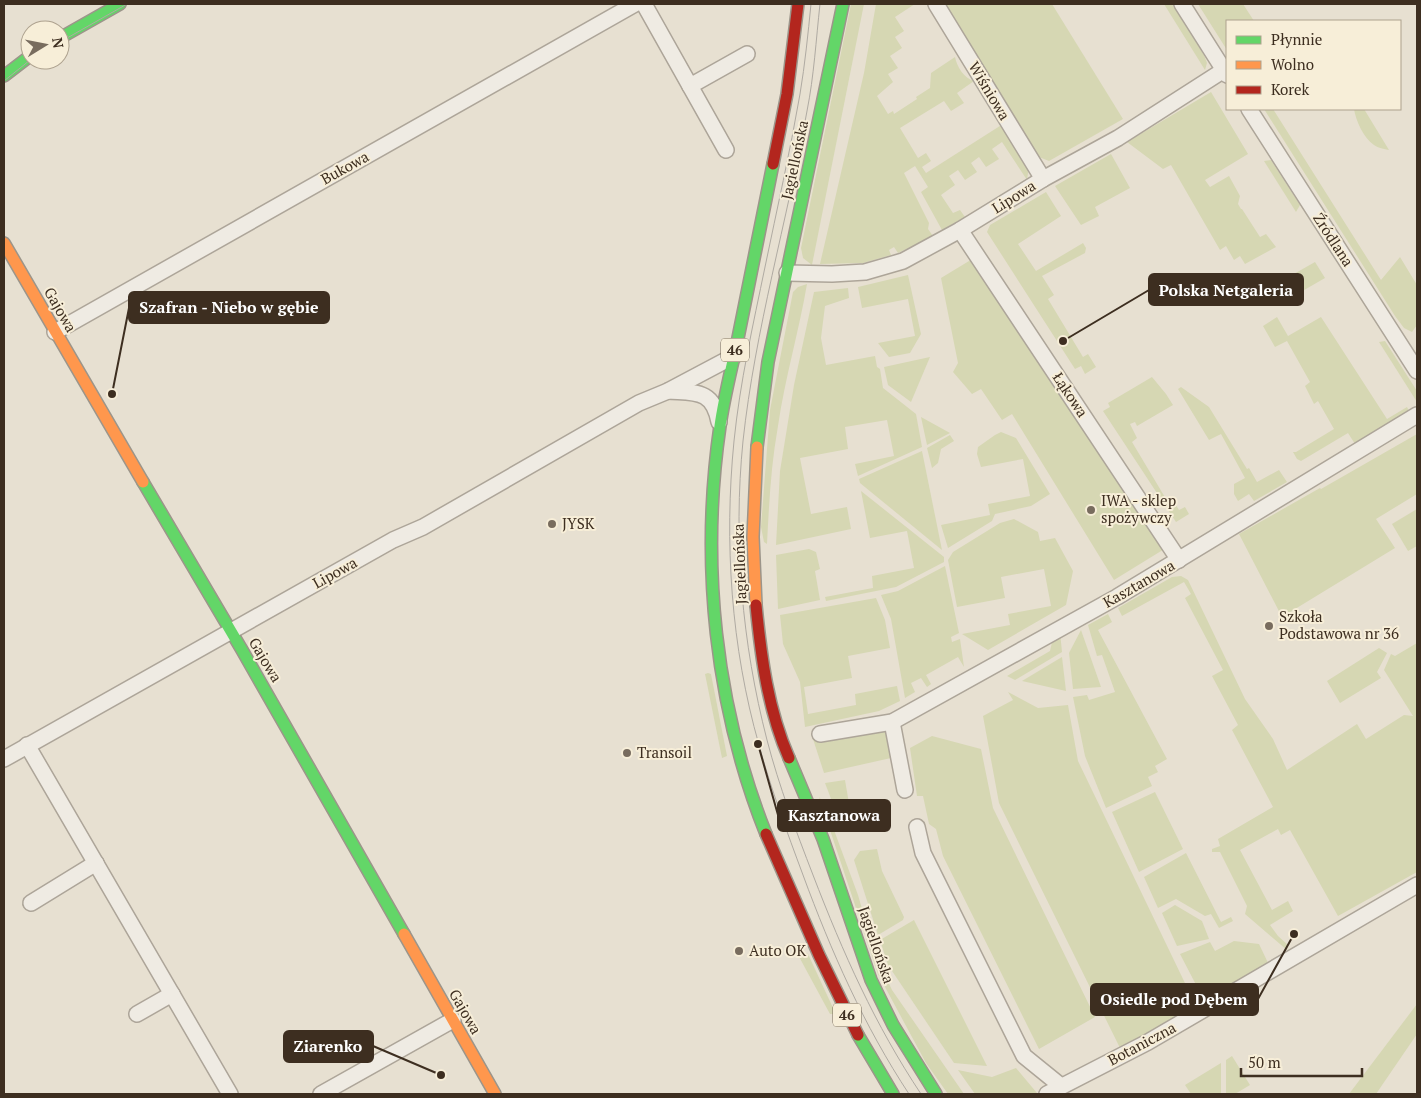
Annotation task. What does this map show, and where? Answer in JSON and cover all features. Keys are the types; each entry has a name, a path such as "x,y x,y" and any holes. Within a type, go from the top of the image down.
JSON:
{"main road":[{"path":"70,32 120,4"},
{"name":"Jagiellońska","path":"798,4 788,94 720,426 713,496 711,582 719,659 732,726 742,767 762,826 833,988 872,1062 894,1094"},
{"name":"Jagiellońska","path":"843,4 768,362 760,413 753,488 754,582 760,636 772,703 785,750 810,805 846,902 870,980 886,1013 936,1094"},
{"path":"4,74 20,63"},
{"name":"Gajowa","path":"4,243 242,650 495,1094"}],"street":[{"name":"Bukowa","path":"55,332 634,4"},
{"path":"644,4 726,150"},
{"name":"Wiśniowa","path":"936,4 1043,179"},
{"path":"1182,4 1226,73"},
{"path":"690,86 747,54"},
{"name":"Lipowa","path":"787,273 832,274 866,272 903,260 960,230 1043,179 1118,138 1226,73"},
{"name":"Źródlana","path":"1250,110 1417,371"},
{"name":"Łąkowa","path":"960,230 1180,560"},
{"name":"Lipowa","path":"4,758 393,540 423,527 638,403 668,391 734,356"},
{"name":"Lipowa","path":"668,391 701,394 707,397 713,403 720,426"},
{"name":"Kasztanowa","path":"820,734 892,722 1117,597 1417,415"},
{"path":"892,722 905,790"},
{"path":"27,745 230,1094"},
{"path":"917,827 923,853 1024,1056 1061,1086"},
{"path":"31,903 96,864"},
{"name":"Botaniczna","path":"1047,1094 1156,1038 1417,885"},
{"path":"136,1014 172,994"},
{"path":"321,1094 453,1020"}],"green space":[{"path":"851,4 864,4 812,265 803,258 801,248"},
{"path":"876,4 915,4 895,17 904,31 895,37 902,48 890,56 898,68 888,74 893,82 877,96 888,114 893,111 894,114 930,88 931,73 955,57 957,65 962,72 974,81 957,93 964,103 951,111 944,101 900,128 918,158 926,153 931,161 922,167 926,173 1003,124 1029,166 1027,180 1002,142 992,149 999,159 986,167 979,157 971,163 977,172 965,180 958,170 949,176 955,185 941,195 953,213 960,210 965,217 942,230 921,192 928,187 915,166 904,173 929,223 928,229 933,236 898,253 894,247 889,250 891,255 863,263 820,264 864,73"},
{"path":"944,4 1052,4 1123,119 1049,161 1039,157"},
{"path":"1164,4 1172,4 1204,55 1207,63 1205,70"},
{"path":"1198,4 1243,4 1253,20 1226,20 1226,48"},
{"path":"1211,92 1248,154 1205,180 1210,187 1229,176 1240,196 1238,204 1241,209 1260,237 1266,234 1276,247 1245,264 1240,256 1234,260 1226,246 1220,250 1171,165 1163,169 1127,142"},
{"path":"1265,110 1274,110 1381,280 1400,257 1417,285 1417,325 1412,332 1404,328"},
{"path":"1354,110 1365,110 1389,150 1370,142 1356,119"},
{"path":"1111,154 1130,188 1095,207 1099,216 1081,225 1055,186"},
{"path":"1271,160 1300,205 1296,212 1264,161"},
{"path":"1046,192 1061,216 1018,244 1036,271 1083,243 1086,248 1085,253 1042,276 1054,295 1048,299 1083,357 1088,354 1096,367 1085,374 1081,366 1075,369 987,232 990,225"},
{"path":"974,258 1166,548 1114,580 1012,414 1002,420 981,389 972,394 953,372 958,363 941,278"},
{"path":"1315,262 1325,278 1299,293 1278,283"},
{"path":"908,275 921,334 910,353 889,357 878,343 915,336 908,299 862,308 858,287"},
{"path":"807,284 784,390 776,441 767,544 764,542 761,527 770,410 793,292 798,287"},
{"path":"848,288 849,298 825,306 821,338 826,365 875,356 877,367 880,369 883,388 916,414 922,447 858,476 855,464 894,456 887,420 845,427 848,449 800,458 811,514 847,507 851,529 776,545 780,471 794,385 814,292"},
{"path":"1277,317 1288,336 1321,317 1387,419 1407,407 1409,411 1355,444 1348,433 1301,461 1297,459 1293,452 1334,429 1318,401 1314,404 1305,386 1310,382 1287,341 1275,347 1263,326"},
{"path":"1385,341 1417,391 1417,402 1379,342"},
{"path":"930,357 911,402 888,385 884,367"},
{"path":"1152,377 1173,405 1137,426 1135,422 1130,424 1137,438 1132,442 1166,499 1171,497 1179,510 1185,507 1189,514 1176,522 1103,411 1110,407 1108,403"},
{"path":"1181,387 1209,407 1257,482 1279,470 1287,482 1254,501 1249,494 1238,501 1234,494 1234,484 1245,478 1221,434 1209,440 1178,389"},
{"path":"921,417 950,433 927,445"},
{"path":"1001,432 1016,438 1050,494 1031,506 995,514 992,521 948,548 941,525 990,515 988,504 1030,496 1023,459 981,467 977,454 978,447"},
{"path":"1417,434 1417,494 1376,519 1395,548 1282,617 1239,534"},
{"path":"950,435 954,441 941,449 938,463 932,468 927,448"},
{"path":"922,451 942,550 860,483 859,479"},
{"path":"861,491 944,557 944,562 896,587 826,601 825,597 873,588 872,576 914,568 907,531 870,538"},
{"path":"1417,509 1417,546 1408,551 1392,524"},
{"path":"1014,519 1038,532 1040,541 1055,538 1073,571 1066,605 988,650 962,634 1010,625 1008,614 1051,606 1044,569 1001,577 1005,598 957,607 948,560 953,552 1000,523"},
{"path":"809,549 816,552 820,569 815,571 820,600 778,609 776,555"},
{"path":"945,566 959,633 951,637 952,642 960,639 964,667 958,657 926,675 931,684 927,687 921,678 911,683 915,692 905,698 891,619 881,595 898,591"},
{"path":"1181,576 1188,580 1245,699 1273,739 1287,770 1357,724 1366,739 1404,715 1413,716 1384,670 1391,654 1395,656 1417,643 1417,872 1338,916 1290,830 1281,835 1278,829 1240,850 1272,910 1288,901 1293,911 1270,925 1288,945 1287,950 1245,914 1247,906 1220,852 1212,852 1212,849 1220,846 1218,839 1273,807 1232,730 1238,725 1212,676 1223,670 1185,598 1191,594 1184,582 1122,616 1118,608 1172,577"},
{"path":"876,598 885,620 890,648 848,656 852,678 804,687 808,714 856,705 855,694 897,686 900,701 879,711 805,727 800,682 783,644 780,615"},
{"path":"1108,614 1112,622 1098,630 1167,759 1155,766 1158,772 1148,777 1152,786 1106,808 1085,756 1073,697 1087,695 1089,700 1115,692 1102,655 1097,656 1088,625"},
{"path":"1081,630 1101,687 1073,689 1069,653"},
{"path":"1060,632 1062,652 1015,680 1007,676 1050,651 1053,638"},
{"path":"1379,648 1387,653 1377,672 1381,678 1340,703 1327,681"},
{"path":"1062,657 1066,691 1022,681"},
{"path":"705,674 711,674 727,756 722,758"},
{"path":"1008,692 1038,708 1068,705 1078,761 1197,1008 1121,1050 999,803 983,716 1013,700"},
{"path":"883,728 888,739 891,758 824,773 813,739"},
{"path":"932,736 981,749 993,808 1095,1017 1039,1049 943,856 936,829 929,824 923,796 917,796 910,748"},
{"path":"845,780 852,821 841,825 825,783"},
{"path":"1155,792 1183,849 1139,872 1112,812"},
{"path":"819,797 824,803 858,895 875,954 892,990 964,1094 948,1094 926,1063 878,974"},
{"path":"877,849 882,871 904,917 903,920 878,935 854,860 860,851"},
{"path":"1186,853 1221,922 1231,917 1233,921 1219,928 1211,914 1205,916 1176,899 1158,908 1144,877"},
{"path":"1175,905 1202,921 1209,939 1177,946 1162,913"},
{"path":"914,920 987,1066 954,1063 888,965 880,940"},
{"path":"1234,941 1259,944 1270,967 1205,1002 1180,954 1210,942 1215,951"},
{"path":"802,951 808,954 834,1010 834,1014 830,1014 797,953"},
{"path":"1417,1004 1417,1034 1376,1094 1349,1094"},
{"path":"1232,1056 1250,1085 1235,1094 1226,1094 1226,1060"},
{"path":"1221,1063 1221,1094 1191,1094 1185,1085"},
{"path":"1016,1068 1037,1093 975,1094 958,1070 992,1077"}],"tram line":[{"path":"70,36 127,4"},
{"path":"811,4 796,116 747,354 734,441 730,517 732,594 736,632 749,708 785,827 837,960 877,1042 909,1094"},
{"path":"820,4 809,98 763,317 748,399 740,479 739,516 742,592 751,666 758,703 772,757 800,842 824,904 861,988 889,1042 921,1094"},
{"path":"4,81 20,68"}],"traffic: fast":[{"path":"70,32 120,4"},
{"path":"757,447 768,362 843,4"},
{"path":"4,76 20,64"},
{"path":"766,834 734,736 724,685 716,633 712,582 712,530 714,478 722,415 773,164"},
{"path":"143,482 242,650 404,934"},
{"path":"789,758 823,839 871,980 893,1025 936,1094"},
{"path":"858,1035 893,1094"}],"traffic: slow":[{"path":"4,243 143,482"},
{"path":"756,605 753,537 757,447"},
{"path":"404,934 495,1094"}],"traffic: jam":[{"path":"773,164 787,94 798,4"},
{"path":"756,605 766,683 776,721 789,758"},
{"path":"766,834 819,955 858,1035"}],"place":[{"name":"Polska Netgaleria","path":"1063,341"},
{"name":"Szafran - Niebo w gębie","path":"112,394"},
{"name":"IWA - sklep spożywczy","path":"1091,510"},
{"name":"JYSK","path":"552,524"},
{"name":"Szkoła Podstawowa nr 36","path":"1269,626"},
{"name":"Kasztanowa","path":"758,744"},
{"name":"Transoil","path":"627,753"},
{"name":"Osiedle pod Dębem","path":"1294,934"},
{"name":"Auto OK","path":"739,951"},
{"name":"Ziarenko","path":"441,1075"}]}
